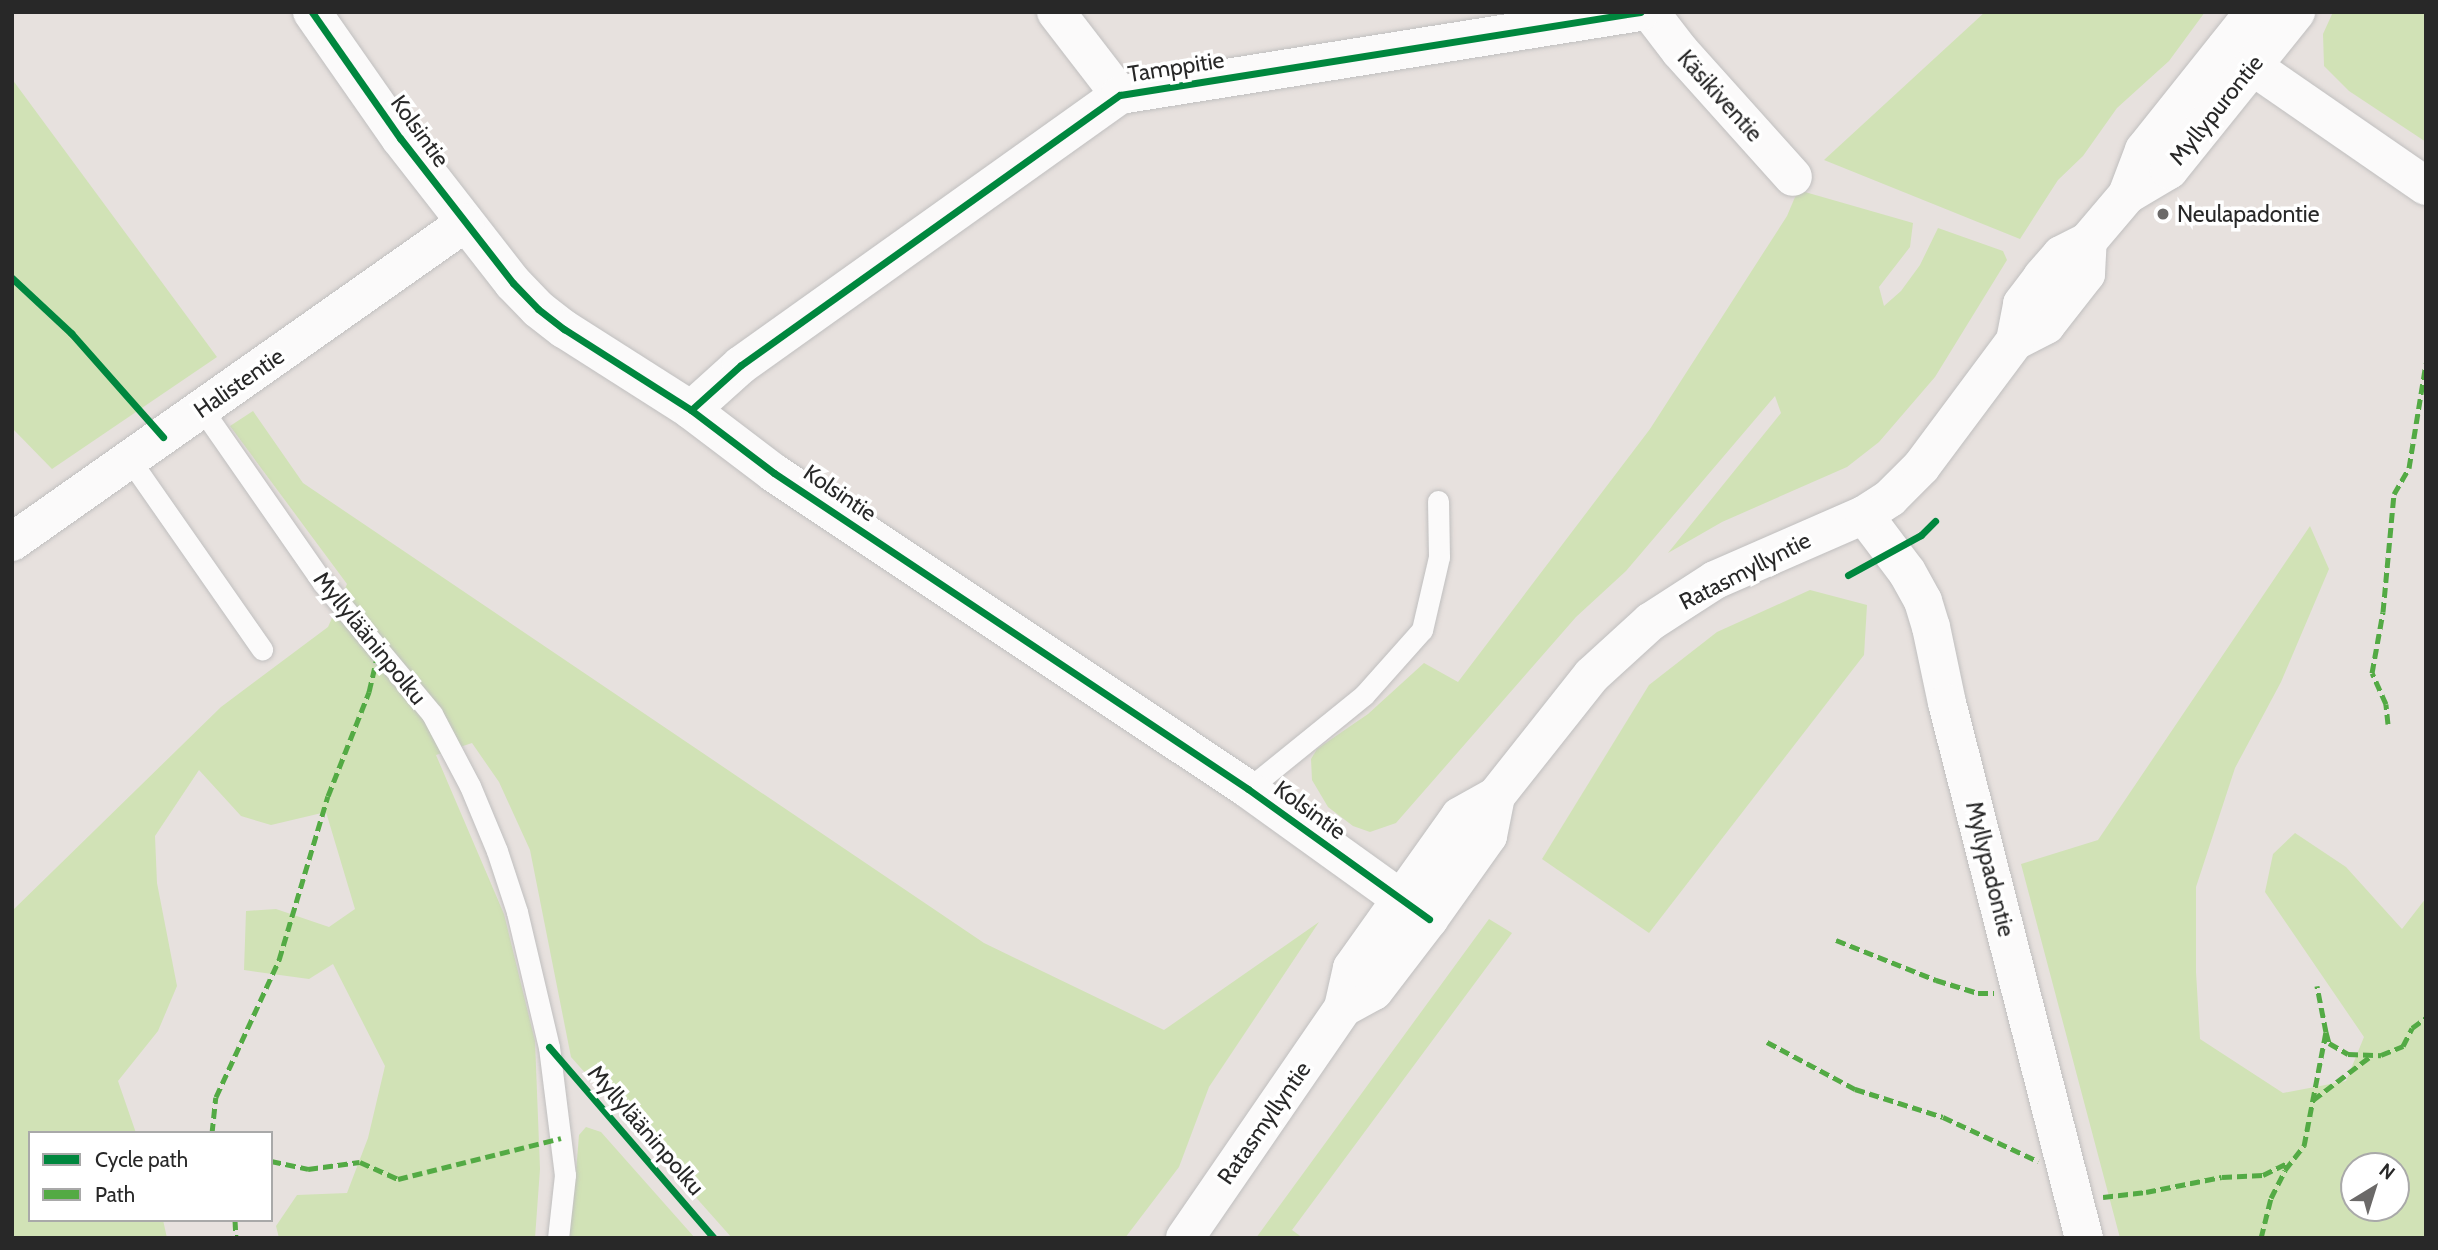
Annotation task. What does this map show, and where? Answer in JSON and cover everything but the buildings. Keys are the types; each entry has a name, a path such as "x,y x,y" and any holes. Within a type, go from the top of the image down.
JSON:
{"street":[{"name":"Kolsintie","path":"312,12 400,138 513,283 538,309 564,329 691,410 774,472 1248,789 1415,909"},
{"path":"1056,12 1120,95"},
{"name":"Tamppitie","path":"691,410 741,365 1120,95 1640,12"},
{"name":"Käsikiventie","path":"1650,12 1680,51 1793,177"},
{"name":"Myllypurontie","path":"1864,515 1890,498 1921,467 2015,341 2022,304 2060,255 2088,241 2127,195 2169,170 2238,57 2254,12"},
{"name":"Myllypurontie","path":"2238,57 2296,12"},
{"path":"2238,57 2426,186"},
{"name":"Halistentie","path":"12,542 465,223"},
{"name":"Ratasmyllyntie","path":"1185,1238 1343,1008 1374,991 1415,909 1488,836 1496,796 1592,676 1650,622 1715,580 1864,515"},
{"name":"Myllypadontie","path":"1864,515 1907,572 1927,614 2084,1238"}],"lane":[{"name":"Myllylääninpolku","path":"202,409 323,583 432,714 470,786 497,852 517,912 549,1047 565,1175 558,1238"},
{"path":"130,460 262,649"},
{"path":"1248,789 1364,695 1422,630 1439,557 1438,501"}],"green space":[{"path":"1985,12 2205,12 2169,61 2117,108 2083,156 2058,180 2020,239 1824,160"},
{"path":"2333,12 2426,12 2426,142 2349,91 2324,66 2323,34"},
{"path":"12,79 217,357 52,469 12,428"},
{"path":"1798,190 1913,223 1910,247 1879,287 1884,306 1901,291 1920,265 1938,228 2003,251 2007,260 1935,377 1879,442 1847,467 1722,522 1668,553 1781,413 1775,396 1626,571 1576,617 1396,823 1370,832 1353,826 1328,807 1312,780 1311,759 1317,749 1368,714 1424,663 1458,682 1650,429 1787,216"},
{"path":"253,411 303,483 984,943 1164,1030 1319,922 1209,1087 1179,1167 1125,1238 732,1238 571,1057 530,850 499,782 472,743 436,755 504,914 535,1041 540,1169 535,1238 279,1238 276,1226 297,1195 347,1193 368,1138 385,1066 333,964 309,979 244,970 246,911 276,909 329,927 355,909 326,812 271,825 241,816 199,770 155,836 157,883 177,986 158,1031 118,1081 135,1131 28,1131 28,1222 163,1222 167,1238 12,1238 12,911 221,707 328,627 347,584 230,426"},
{"path":"2310,526 2329,569 2281,682 2235,768 2196,887 2196,972 2200,1039 2283,1093 2346,1081 2364,1037 2265,892 2273,854 2295,833 2346,867 2402,929 2426,898 2426,1238 2120,1238 2021,864 2098,840"},
{"path":"1810,590 1867,605 1864,655 1649,933 1542,859 1649,685 1717,632"},
{"path":"1489,919 1512,933 1292,1230 1303,1238 1256,1238"},
{"path":"586,1127 601,1132 695,1238 566,1238 573,1208 579,1135"}],"marked path":[{"path":"2388,724 2386,704 2372,673 2383,612 2394,494 2409,468 2426,363"},
{"path":"212,1131 216,1097 279,960 328,796 369,692 379,649"},
{"path":"1836,940 1936,980 1978,993 1994,993"},
{"path":"2261,1238 2271,1198 2285,1170 2304,1146 2326,1032 2317,986"},
{"path":"2326,1032 2329,1043 2348,1054 2381,1055 2403,1046 2412,1028 2426,1018"},
{"path":"1767,1042 1855,1089 1943,1117 2038,1161"},
{"path":"2313,1100 2372,1055"},
{"path":"273,1161 308,1169 360,1162 398,1179 561,1138"},
{"path":"2103,1197 2146,1192 2222,1177 2263,1175 2290,1162"},
{"path":"235,1222 236,1238"}],"cycle path":[{"path":"312,12 400,138 513,283 538,309 564,329 691,410 774,473 1248,789 1429,919"},
{"path":"691,410 741,365 1120,95 1640,12"},
{"path":"12,278 71,333 163,437"},
{"path":"1848,575 1921,535 1935,521"},
{"path":"549,1047 714,1238"}],"place":[{"name":"Neulapadontie","path":"2163,214"}]}
